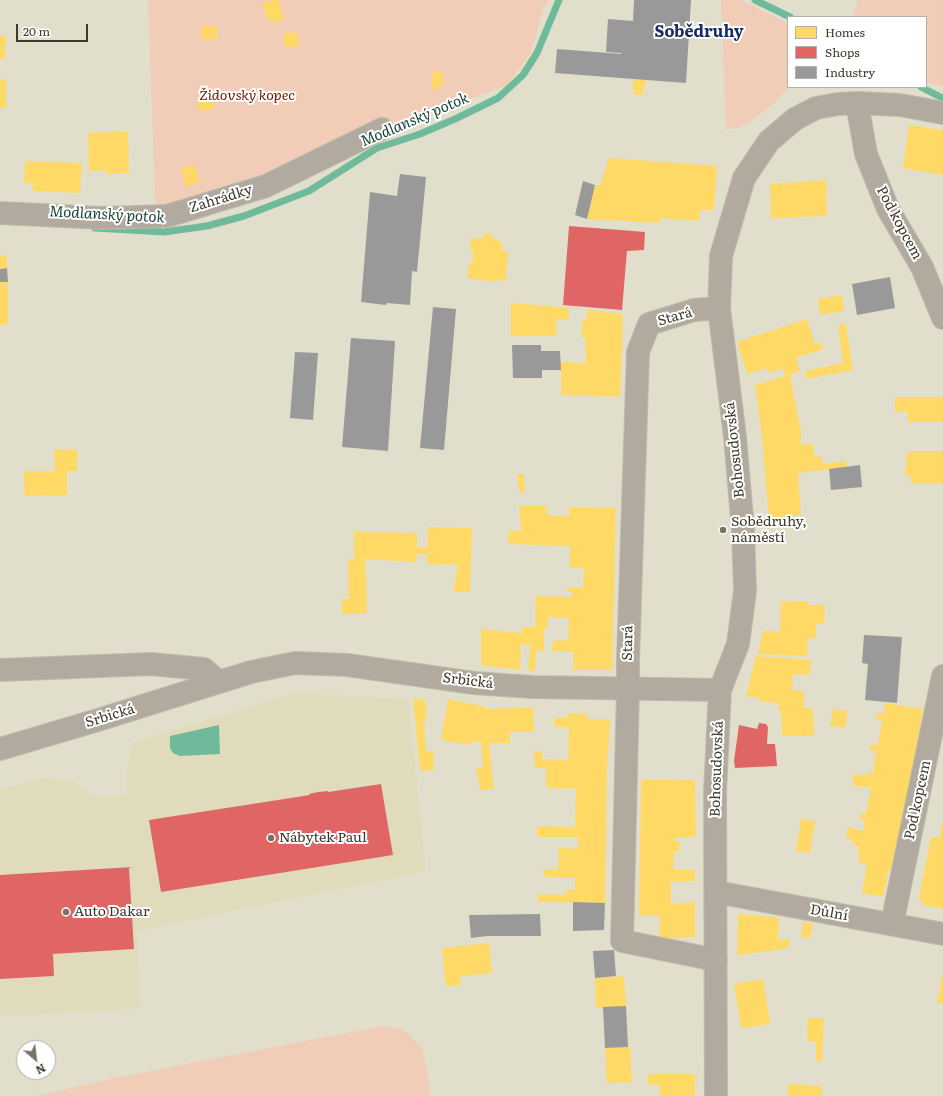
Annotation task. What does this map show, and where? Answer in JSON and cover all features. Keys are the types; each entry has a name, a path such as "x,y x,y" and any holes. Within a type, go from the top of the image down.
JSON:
{"street":[{"name":"Bohosudovská","path":"716,1096 715,792 720,690 738,644 745,591 742,522 735,437 720,308 721,256 744,178 769,141 795,119 816,108 838,104 857,103 900,105 943,113"},
{"name":"Pod kopcem","path":"857,103 866,154 888,209 922,267 943,318"},
{"name":"Zahrádky","path":"0,213 102,218 167,216 266,186 382,129"},
{"name":"Stará","path":"716,960 622,941 631,538 638,352 648,324 694,310 720,308"},
{"name":"Srbická","path":"0,749 251,672 295,663 320,663 379,669 474,683 532,687 720,690"},
{"path":"0,670 151,664 204,669 219,682"},
{"name":"Pod kopcem","path":"892,924 943,676"},
{"name":"Důlní","path":"716,892 943,934"}],"shaded area":[{"path":"295,693 408,699 426,871 137,931 141,1008 0,1017 0,789 45,777 72,781 97,797 128,794 126,774 132,743"},
{"path":"219,725 220,754 180,756 173,753 170,748 170,736"}],"green space":[{"name":"Židovský kopec","path":"148,0 549,0 542,11 531,53 507,85 374,136 248,203 182,219 156,220"},
{"path":"721,0 740,0 787,23 788,88 774,103 754,119 739,128 726,129"},
{"path":"858,0 943,0 943,86 927,83 927,16 852,16"},
{"path":"383,1026 401,1029 409,1034 422,1049 428,1074 430,1096 36,1096 115,1078"}],"building: Homes":[{"path":"279,0 284,19 274,23 273,19 267,20 262,3"},
{"path":"201,26 217,26 217,39 201,39"},
{"path":"297,32 299,46 285,48 283,34"},
{"path":"0,36 6,36 5,59 0,59"},
{"path":"432,72 443,72 443,86 437,86 437,90 432,90"},
{"path":"634,78 646,79 642,95 634,94 634,90 632,89"},
{"path":"0,79 6,80 6,108 0,108"},
{"path":"212,94 214,109 199,111 197,96"},
{"path":"909,125 943,130 943,175 903,168"},
{"path":"128,131 129,173 105,174 105,170 89,171 88,133"},
{"path":"609,158 717,166 714,210 700,210 699,221 660,218 660,223 587,219 595,185 600,186"},
{"path":"25,161 82,163 80,193 32,191 33,183 24,183"},
{"path":"195,165 199,183 185,186 181,168"},
{"path":"826,180 827,216 771,218 770,184"},
{"path":"483,233 493,234 493,239 498,240 503,245 502,251 508,251 506,281 494,280 493,282 468,278 469,264 472,264 473,251 470,251 471,238 483,239"},
{"path":"7,255 7,268 0,269 0,256"},
{"path":"0,282 8,282 8,325 0,325"},
{"path":"842,295 844,311 820,315 818,299"},
{"path":"511,303 569,308 568,320 557,319 556,336 511,336"},
{"path":"587,310 623,314 620,397 561,395 561,362 586,363 585,337 581,337 582,322 585,319 587,320"},
{"path":"807,319 815,344 821,342 823,349 796,358 800,371 790,375 801,432 801,445 813,444 814,455 817,455 817,457 822,457 823,464 846,461 847,467 798,473 801,515 769,519 762,436 755,385 785,376 782,368 768,373 766,368 747,374 737,342"},
{"path":"846,324 853,370 807,379 805,371 843,363 838,325"},
{"path":"895,397 943,397 943,422 908,422 908,411 895,411"},
{"path":"54,449 77,449 77,471 67,471 67,495 24,496 24,471 55,471"},
{"path":"943,451 943,484 911,483 911,476 905,476 907,452"},
{"path":"517,474 524,474 525,492 519,492"},
{"path":"519,506 547,506 547,515 569,516 569,507 616,508 612,670 573,670 573,652 552,651 553,641 568,640 569,618 548,617 548,628 544,628 544,651 536,651 535,671 528,670 530,645 521,644 520,670 481,665 481,629 522,633 523,627 535,627 536,596 572,597 572,592 567,592 568,587 583,588 584,568 570,568 570,546 508,544 509,530 521,531"},
{"path":"428,527 472,528 470,592 453,592 458,565 427,564 427,554 417,554 416,562 365,559 367,614 342,614 342,599 349,599 348,559 354,559 354,532 417,533 417,547 427,547"},
{"path":"781,601 809,602 808,605 825,605 824,624 816,624 816,638 808,638 807,656 758,654 763,631 780,631"},
{"path":"756,656 811,660 810,675 793,674 792,690 804,691 803,707 813,709 814,736 782,736 781,711 778,710 779,703 758,701 759,698 746,696"},
{"path":"413,699 425,699 427,719 424,719 426,752 433,751 434,770 420,771"},
{"path":"448,699 486,707 487,709 533,707 534,732 510,732 510,743 489,743 494,789 480,790 476,768 483,767 481,742 472,741 471,745 441,740"},
{"path":"885,703 923,709 895,869 889,868 883,897 862,893 867,864 858,862 860,853 857,852 859,846 852,845 853,840 846,839 848,827 863,831 865,821 860,820 861,813 866,814 871,788 852,785 854,774 865,776 866,773 873,774 876,751 870,750 871,744 878,745 882,720 876,719 877,713 884,714"},
{"path":"833,709 848,711 845,728 830,726"},
{"path":"568,714 588,714 588,719 610,719 607,770 605,903 538,902 538,894 566,895 565,890 575,890 575,878 544,877 543,870 558,870 559,848 578,849 578,837 537,837 537,826 575,827 576,789 546,788 546,768 535,768 534,751 542,751 542,759 568,760 569,727 554,727 554,718 568,718"},
{"path":"641,779 695,780 696,837 674,837 674,840 680,842 680,850 674,852 673,870 695,870 695,881 671,881 671,904 695,902 695,937 659,938 660,916 639,915"},
{"path":"801,819 815,821 810,853 796,851"},
{"path":"942,824 943,909 923,905 919,898 931,837 940,838"},
{"path":"738,914 779,918 778,940 790,939 789,947 771,951 737,955"},
{"path":"803,922 813,924 810,939 801,936"},
{"path":"489,943 492,973 460,976 461,985 446,986 442,948"},
{"path":"624,976 626,1006 596,1008 595,978"},
{"path":"943,977 943,1004 937,1003"},
{"path":"763,979 770,1024 741,1028 734,984"},
{"path":"808,1018 824,1018 822,1061 816,1061 816,1042 807,1041"},
{"path":"630,1047 632,1082 607,1083 605,1048"},
{"path":"648,1074 695,1074 695,1096 659,1096 660,1085 648,1085"},
{"path":"788,1084 822,1086 822,1096 787,1096"}],"building: Shops":[{"path":"569,226 645,232 644,250 627,251 622,310 563,305"},
{"path":"759,723 766,724 768,727 767,744 775,744 777,766 735,768 734,761 739,725 757,729"},
{"name":"Nábytek Paul","path":"381,784 393,855 161,892 149,820 310,795 309,794 318,792 328,792"},
{"name":"Auto Dakar","path":"133,867 129,868 134,949 53,954 54,976 0,979 0,875"}],"building: Industry":[{"path":"634,0 691,0 686,83 555,73 557,49 621,54 606,52 608,19 633,21"},
{"path":"400,174 426,177 417,272 412,271 410,305 387,303 386,305 361,302 370,192 397,196"},
{"path":"583,181 595,185 587,219 575,215"},
{"path":"7,268 8,282 0,282 0,269"},
{"path":"890,277 895,308 857,315 852,284"},
{"path":"433,307 456,309 444,450 420,448"},
{"path":"351,338 395,341 388,451 342,447"},
{"path":"512,345 541,345 541,351 560,351 561,370 542,370 542,378 513,378"},
{"path":"295,352 318,353 313,420 290,418"},
{"path":"860,465 862,487 831,490 829,469"},
{"path":"864,635 902,637 897,703 865,700 868,664 862,663"},
{"path":"573,902 605,903 604,930 573,931"},
{"path":"540,914 541,936 487,936 471,938 469,915"},
{"path":"614,950 616,976 595,978 593,951"},
{"path":"626,1006 628,1047 605,1048 603,1007"}],"waterway":[{"name":"Modlanský potok","path":"95,228 164,232 207,226 244,216 309,191 377,148 420,134 498,98 523,75 537,53 559,0"},
{"name":"Modlanský potok","path":"755,0 788,16"},
{"name":"Modlanský potok","path":"923,88 942,98"}],"place":[{"name":"Sobědruhy, náměstí","path":"723,530"},
{"name":"Nábytek Paul","path":"271,838"},
{"name":"Auto Dakar","path":"66,912"}],"district":[{"name":"Sobědruhy","path":"699,32"}]}
